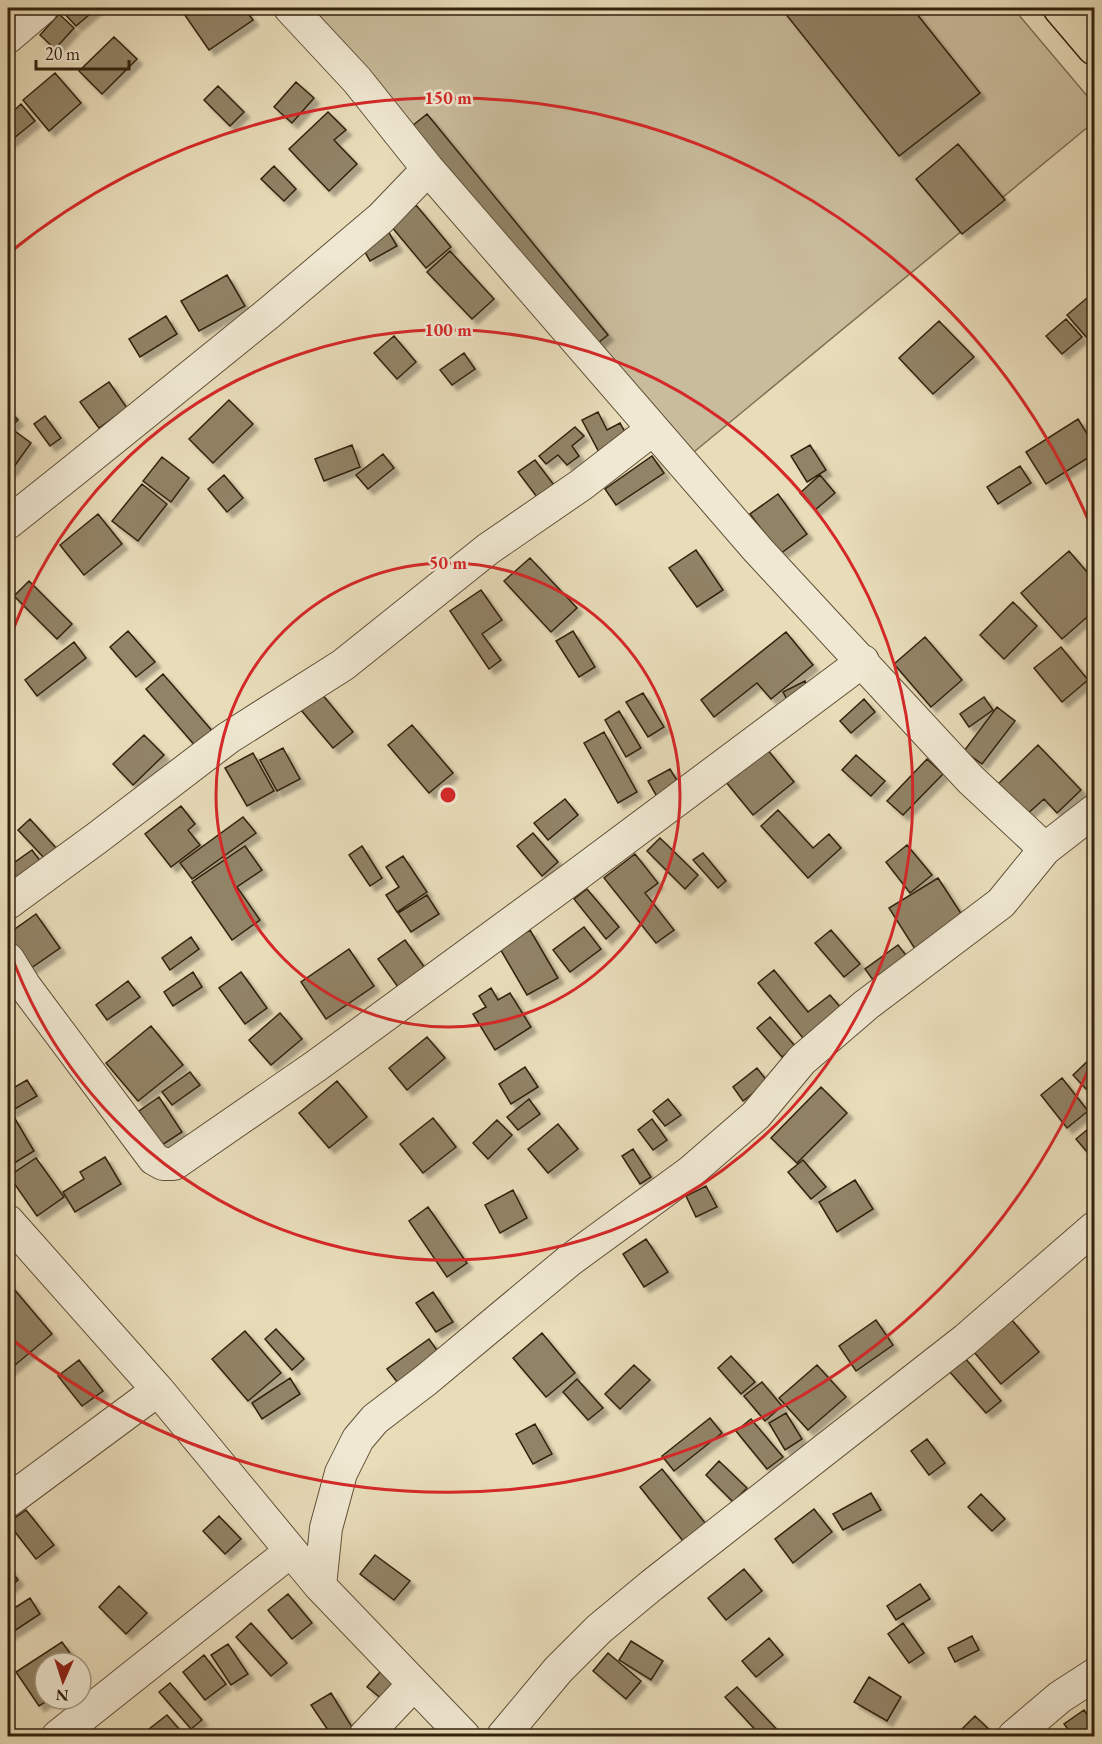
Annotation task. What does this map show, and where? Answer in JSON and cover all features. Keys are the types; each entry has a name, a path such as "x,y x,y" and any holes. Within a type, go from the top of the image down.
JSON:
{"main road":[{"path":"1060,8 1095,48"}],"street":[{"path":"8,37 42,8"},
{"path":"290,8 357,80 428,170 758,550 970,779 1045,849"},
{"path":"8,523 270,312 381,218 428,170"},
{"path":"8,903 228,738 343,666 488,549 581,485 652,430"},
{"path":"8,959 24,985 154,1159 163,1164 174,1164 316,1066 862,661"},
{"path":"320,1586 326,1528 341,1473 358,1439 375,1419 426,1380 570,1260 689,1173 756,1115 802,1060 866,1005 1001,903 1045,849 1092,816"},
{"path":"10,1228 158,1390 320,1586 464,1737"},
{"path":"503,1737 558,1670 599,1629 965,1340 1095,1228"},
{"path":"8,1501 158,1390"},
{"path":"58,1737 291,1551"},
{"path":"1014,1737 1060,1697 1095,1675"},
{"path":"365,1737 414,1684"}],"shaded area":[{"path":"315,8 1013,8 1094,104 1094,122 689,456 311,11"}],"building":[{"path":"68,8 97,8 76,26 63,12"},
{"path":"180,8 244,8 253,20 209,50"},
{"path":"781,8 912,8 980,93 899,156"},
{"path":"59,14 74,28 55,49 40,35"},
{"path":"114,37 137,59 102,94 79,71"},
{"path":"55,73 81,103 49,131 23,100"},
{"path":"296,82 314,98 292,123 274,107"},
{"path":"218,86 244,112 230,126 204,100"},
{"path":"21,104 35,121 8,143 8,116"},
{"path":"328,112 346,130 334,140 357,164 329,191 289,149"},
{"path":"427,114 608,335 588,351 407,130"},
{"path":"958,144 1005,200 962,234 916,179"},
{"path":"274,166 296,189 284,201 261,179"},
{"path":"416,205 451,247 426,268 391,226"},
{"path":"388,231 397,246 370,261 361,245"},
{"path":"450,251 494,299 472,319 427,272"},
{"path":"227,275 245,306 199,331 181,301"},
{"path":"1094,292 1094,334 1088,339 1067,315"},
{"path":"166,316 177,334 140,357 129,339"},
{"path":"1066,319 1082,337 1062,354 1046,336"},
{"path":"939,321 974,357 933,394 899,358"},
{"path":"394,336 416,362 397,379 374,353"},
{"path":"464,353 475,369 452,385 440,370"},
{"path":"109,382 127,408 99,428 80,402"},
{"path":"229,400 253,424 213,463 189,439"},
{"path":"8,409 18,420 8,429"},
{"path":"598,412 607,430 620,423 630,441 601,456 582,420"},
{"path":"45,416 61,438 50,446 34,424"},
{"path":"1078,419 1094,445 1094,454 1046,484 1026,452"},
{"path":"575,427 584,436 572,446 579,456 567,465 558,455 546,464 539,456"},
{"path":"12,429 31,443 11,471 8,468 8,435"},
{"path":"352,445 360,467 324,481 315,459"},
{"path":"810,445 826,470 807,482 791,456"},
{"path":"383,454 394,468 368,489 356,475"},
{"path":"652,456 664,473 616,505 605,489"},
{"path":"162,457 189,478 171,502 143,481"},
{"path":"535,460 557,489 540,501 518,472"},
{"path":"1020,466 1031,483 998,504 987,487"},
{"path":"224,475 243,498 227,512 208,489"},
{"path":"820,475 835,493 815,510 800,493"},
{"path":"142,484 167,504 138,541 112,521"},
{"path":"778,494 807,534 780,554 750,514"},
{"path":"98,514 122,544 84,575 60,545"},
{"path":"696,550 723,590 697,607 669,568"},
{"path":"1069,551 1094,580 1094,611 1062,639 1021,593"},
{"path":"530,558 577,608 551,632 504,581"},
{"path":"29,581 72,624 57,639 14,596"},
{"path":"481,590 502,620 482,634 501,660 489,669 450,611"},
{"path":"1013,602 1037,626 1004,659 980,635"},
{"path":"128,631 155,662 136,677 110,647"},
{"path":"573,631 595,667 579,677 556,641"},
{"path":"786,632 813,665 771,699 757,683 714,717 701,700"},
{"path":"925,637 962,680 931,707 894,664"},
{"path":"74,642 86,658 37,696 25,680"},
{"path":"1061,647 1088,680 1062,702 1034,668"},
{"path":"163,674 214,733 197,748 146,689"},
{"path":"805,681 811,694 790,705 783,692"},
{"path":"643,693 664,727 648,737 626,702"},
{"path":"322,694 353,732 333,748 301,710"},
{"path":"984,697 993,710 969,727 960,714"},
{"path":"864,699 875,712 851,733 840,721"},
{"path":"997,707 1015,721 982,764 964,751"},
{"path":"619,711 641,748 626,757 605,720"},
{"path":"412,725 453,773 429,793 388,745"},
{"path":"604,732 637,792 618,803 584,743"},
{"path":"144,735 164,755 133,785 113,764"},
{"path":"1038,745 1081,790 1057,813 1044,799 1025,816 996,786"},
{"path":"283,748 300,779 277,791 260,760"},
{"path":"767,749 794,782 753,815 726,782"},
{"path":"253,753 274,791 247,806 225,768"},
{"path":"856,755 885,781 871,796 842,770"},
{"path":"927,759 943,774 903,815 887,801"},
{"path":"670,769 681,787 659,800 648,781"},
{"path":"565,799 578,815 548,840 534,823"},
{"path":"181,806 195,824 188,830 200,845 171,867 145,834"},
{"path":"778,810 813,848 829,834 841,848 808,878 761,826"},
{"path":"243,817 256,833 192,879 180,863"},
{"path":"30,819 57,849 46,860 18,830"},
{"path":"533,833 558,862 542,876 517,846"},
{"path":"660,838 698,875 685,889 647,851"},
{"path":"907,845 932,875 910,893 886,862"},
{"path":"245,846 262,870 237,887 260,920 232,940 192,882"},
{"path":"362,846 382,878 370,886 349,855"},
{"path":"32,850 44,866 8,892 8,867"},
{"path":"703,853 726,881 718,888 693,860"},
{"path":"635,854 658,883 645,893 674,930 656,943 604,878"},
{"path":"403,856 427,892 397,912 386,895 399,887 386,867"},
{"path":"938,878 964,918 915,949 889,908"},
{"path":"587,889 619,927 606,939 574,899"},
{"path":"427,895 439,914 411,932 398,913"},
{"path":"36,914 60,948 24,973 8,949 8,934"},
{"path":"584,927 601,949 570,972 553,950"},
{"path":"530,930 558,978 527,995 499,947"},
{"path":"831,930 860,964 844,977 815,943"},
{"path":"191,937 199,949 170,970 162,958"},
{"path":"405,940 425,968 398,987 378,959"},
{"path":"898,945 909,959 876,984 865,969"},
{"path":"349,949 374,986 326,1019 301,982"},
{"path":"774,970 808,1012 830,995 841,1008 803,1038 758,983"},
{"path":"193,972 202,987 173,1006 164,992"},
{"path":"241,972 267,1008 245,1024 219,988"},
{"path":"128,981 140,997 107,1020 96,1005"},
{"path":"491,988 498,1000 510,993 531,1027 495,1050 473,1014 486,1007 479,996"},
{"path":"280,1013 302,1039 271,1065 249,1040"},
{"path":"770,1017 795,1046 782,1057 757,1028"},
{"path":"151,1026 183,1065 138,1101 106,1063"},
{"path":"427,1037 445,1058 407,1090 389,1068"},
{"path":"1094,1055 1094,1081 1086,1089 1073,1075"},
{"path":"525,1067 538,1087 511,1104 499,1084"},
{"path":"757,1068 768,1082 743,1101 733,1087"},
{"path":"190,1072 200,1085 172,1105 162,1092"},
{"path":"1062,1078 1088,1111 1067,1128 1041,1095"},
{"path":"27,1080 37,1096 8,1113 8,1091"},
{"path":"337,1081 367,1117 329,1148 299,1113"},
{"path":"821,1087 847,1113 797,1163 771,1138"},
{"path":"159,1097 182,1132 162,1145 139,1111"},
{"path":"529,1099 540,1114 518,1130 507,1117"},
{"path":"668,1099 681,1115 665,1126 653,1111"},
{"path":"14,1117 34,1151 8,1167 8,1121"},
{"path":"433,1118 456,1147 423,1173 400,1144"},
{"path":"652,1119 667,1140 653,1150 638,1130"},
{"path":"497,1120 512,1135 488,1159 473,1143"},
{"path":"558,1124 578,1149 548,1173 528,1149"},
{"path":"1094,1124 1094,1160 1076,1139"},
{"path":"633,1149 651,1177 640,1184 622,1156"},
{"path":"105,1157 121,1184 75,1212 63,1192 84,1179 80,1172"},
{"path":"36,1158 64,1197 37,1216 9,1176"},
{"path":"803,1160 826,1187 811,1199 788,1172"},
{"path":"855,1180 873,1209 837,1232 819,1202"},
{"path":"706,1186 717,1207 696,1217 686,1196"},
{"path":"513,1190 527,1218 500,1233 485,1205"},
{"path":"428,1207 467,1263 447,1277 409,1221"},
{"path":"646,1239 668,1272 644,1287 623,1254"},
{"path":"8,1282 52,1334 8,1371 8,1336 11,1333 8,1329"},
{"path":"433,1292 453,1322 436,1332 416,1303"},
{"path":"876,1320 893,1345 856,1371 839,1346"},
{"path":"1012,1320 1039,1352 1001,1384 974,1352"},
{"path":"276,1329 304,1359 292,1370 265,1339"},
{"path":"245,1331 281,1373 248,1401 212,1359"},
{"path":"542,1333 575,1373 546,1397 513,1358"},
{"path":"429,1339 439,1353 398,1383 387,1369"},
{"path":"731,1356 755,1382 741,1394 718,1368"},
{"path":"965,1358 1001,1401 986,1413 949,1371"},
{"path":"79,1360 103,1391 82,1406 58,1376"},
{"path":"634,1365 650,1380 620,1409 605,1394"},
{"path":"817,1365 846,1397 808,1430 779,1398"},
{"path":"290,1378 300,1394 262,1419 252,1403"},
{"path":"577,1379 603,1408 588,1420 563,1392"},
{"path":"762,1382 782,1406 765,1421 744,1396"},
{"path":"786,1413 802,1439 785,1450 769,1423"},
{"path":"710,1418 722,1433 674,1471 662,1456"},
{"path":"751,1419 783,1457 767,1469 736,1431"},
{"path":"535,1424 552,1454 533,1464 516,1434"},
{"path":"927,1439 945,1463 929,1475 911,1451"},
{"path":"719,1461 747,1488 733,1502 706,1475"},
{"path":"662,1469 706,1524 683,1541 640,1487"},
{"path":"871,1493 881,1510 843,1530 833,1514"},
{"path":"981,1494 1005,1519 992,1531 968,1507"},
{"path":"814,1509 832,1532 793,1563 775,1539"},
{"path":"26,1510 54,1545 36,1559 8,1523"},
{"path":"219,1516 241,1539 225,1554 203,1531"},
{"path":"375,1555 410,1581 394,1600 360,1574"},
{"path":"8,1567 18,1580 8,1589"},
{"path":"744,1569 762,1591 726,1620 708,1598"},
{"path":"920,1584 930,1599 896,1620 887,1606"},
{"path":"119,1586 147,1613 126,1634 99,1607"},
{"path":"288,1594 312,1623 292,1639 268,1610"},
{"path":"30,1598 40,1614 8,1635 8,1612"},
{"path":"251,1623 287,1663 271,1676 236,1637"},
{"path":"903,1623 924,1653 909,1663 888,1634"},
{"path":"972,1636 979,1650 955,1662 948,1648"},
{"path":"769,1638 783,1655 756,1677 742,1661"},
{"path":"631,1641 663,1661 651,1680 619,1660"},
{"path":"62,1642 68,1651 48,1651"},
{"path":"228,1644 248,1674 231,1685 211,1655"},
{"path":"608,1653 641,1681 626,1699 593,1671"},
{"path":"204,1655 226,1684 205,1700 183,1672"},
{"path":"33,1661 33,1697 16,1672"},
{"path":"380,1672 400,1688 387,1703 367,1687"},
{"path":"869,1677 901,1697 887,1721 854,1702"},
{"path":"170,1683 202,1720 191,1729 159,1692"},
{"path":"737,1687 783,1736 761,1736 725,1697"},
{"path":"331,1693 355,1732 348,1736 332,1736 311,1705"},
{"path":"1084,1710 1094,1725 1094,1736 1073,1736 1064,1724"},
{"path":"167,1715 185,1736 140,1736"},
{"path":"975,1716 996,1736 967,1736 961,1730"}]}
